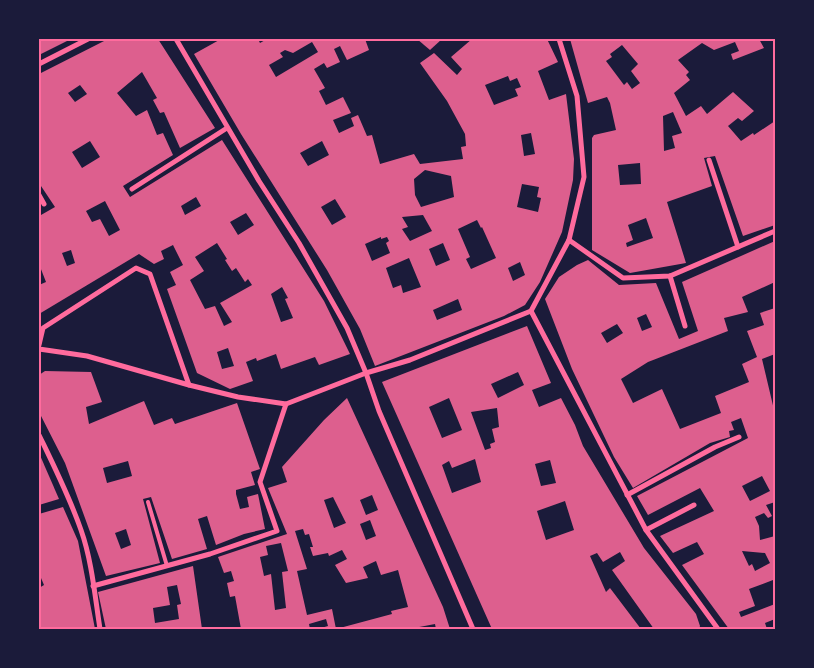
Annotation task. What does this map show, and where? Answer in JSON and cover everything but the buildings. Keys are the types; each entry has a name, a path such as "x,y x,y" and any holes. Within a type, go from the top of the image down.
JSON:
{"street":[{"path":"39,64 88,39"},
{"path":"176,39 304,252 347,328 366,373 378,411 473,629"},
{"path":"189,385 150,274 136,268 43,328 39,347 87,356 189,385 286,404 366,373 410,360 531,311 569,240 584,177 577,96 559,39"},
{"path":"132,189 228,128"},
{"path":"709,160 738,247"},
{"path":"39,195 44,204"},
{"path":"569,240 623,278 670,276 775,232"},
{"path":"670,276 685,326"},
{"path":"531,311 646,530 718,629"},
{"path":"93,586 210,554 277,531 260,482 286,404"},
{"path":"39,435 81,531 100,629"},
{"path":"627,495 715,447 739,437"},
{"path":"646,530 694,505"}],"lane":[{"path":"148,502 167,566"}]}
